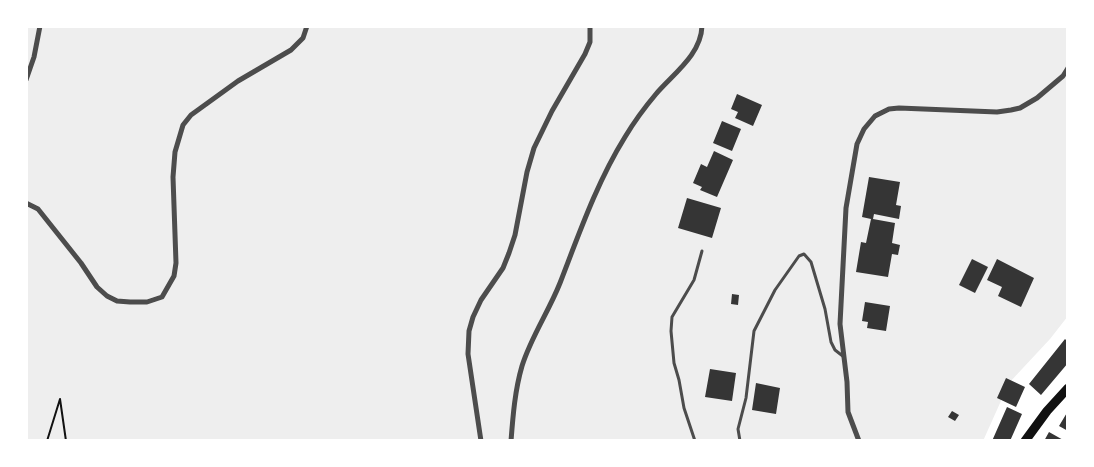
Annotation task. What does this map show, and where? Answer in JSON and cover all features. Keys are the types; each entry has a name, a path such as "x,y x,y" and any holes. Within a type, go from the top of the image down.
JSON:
{"main road":[{"path":"1025,441 1047,411 1068,388"}],"street":[{"path":"26,80 34,57 40,26"},
{"path":"26,203 38,209 97,287 106,296 117,301 130,302 147,302 162,297 174,276 176,263 173,177 175,152 183,125 191,115 238,80 291,50 304,38 307,26"},
{"path":"481,441 468,354 473,317 481,300 503,268 510,253 534,148 585,54 590,42 590,26"},
{"path":"511,441 516,391 522,364 556,292 597,192 621,144 638,116 686,63 693,52 700,40 702,26"},
{"path":"858,441 848,412 840,324 846,208 857,144 864,129 875,116 889,109 997,112 1020,108 1037,98 1063,76 1068,68"}],"lane":[{"path":"695,441 684,408 680,380 674,363 671,331 672,317 694,280 702,251"},
{"path":"740,441 738,430 746,398 754,331 775,290 799,256 804,254 810,262 825,309 832,342 835,350 844,357"}],"path":[{"path":"46,441 60,399 66,441"}],"shaded area":[{"path":"26,26 1068,26 1068,316 1050,339 1009,383 983,441 26,441"}],"building":[{"path":"737,94 762,105 753,126 735,118 738,112 731,109"},
{"path":"722,121 741,129 732,151 713,143"},
{"path":"714,151 733,160 717,197 700,190 702,187 693,183 701,164 707,167"},
{"path":"869,177 900,182 896,205 901,206 899,219 874,214 873,219 895,223 892,243 900,245 898,255 892,254 888,277 856,272 861,242 866,243 871,219 862,217"},
{"path":"687,198 721,208 712,238 678,228"},
{"path":"972,259 988,267 975,293 959,285"},
{"path":"997,259 1034,278 1021,307 998,296 1002,287 987,280"},
{"path":"732,294 739,295 738,305 731,304"},
{"path":"865,302 890,306 886,331 867,328 868,322 862,321"},
{"path":"1065,339 1068,342 1068,363 1041,395 1029,384"},
{"path":"710,369 736,373 732,401 705,397"},
{"path":"1006,378 1025,387 1016,407 997,398"},
{"path":"756,383 780,388 776,414 752,410"},
{"path":"1007,407 1022,414 1010,441 992,441"},
{"path":"952,411 959,415 955,421 948,417"},
{"path":"1068,411 1068,431 1059,426"},
{"path":"1049,432 1065,441 1044,441"}]}
